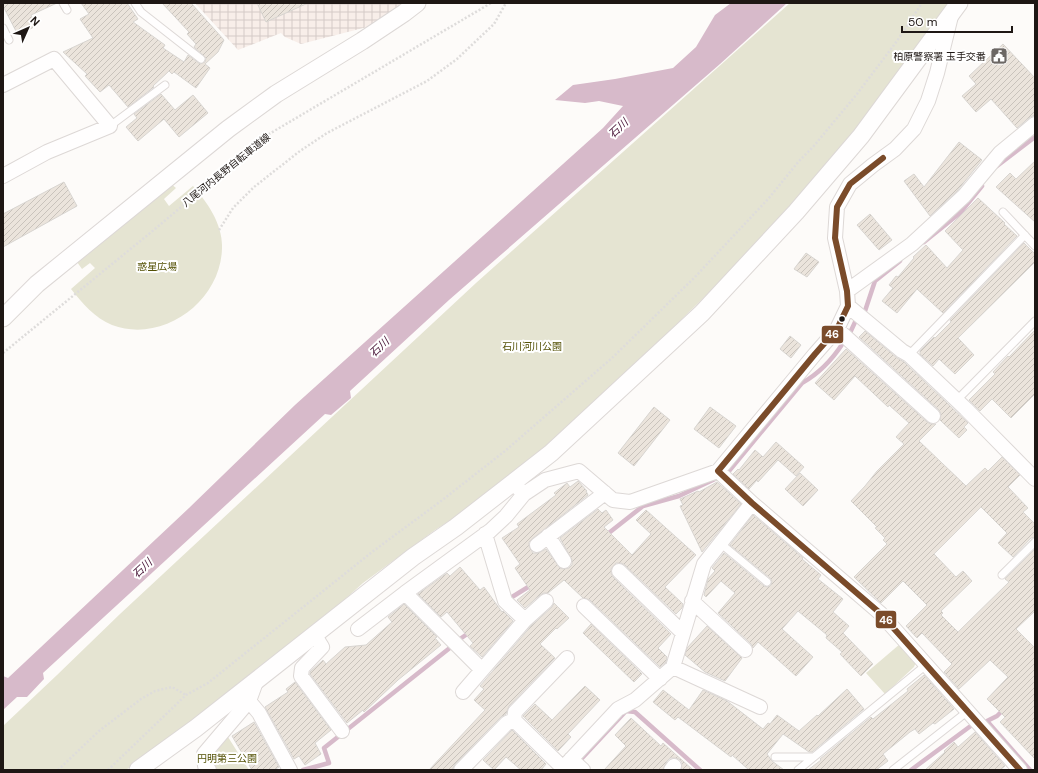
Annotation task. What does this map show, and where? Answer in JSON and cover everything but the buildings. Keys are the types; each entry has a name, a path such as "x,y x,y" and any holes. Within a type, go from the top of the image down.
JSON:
{"street":[{"path":"3,318 38,284 228,129 276,94 362,41 417,3"},
{"path":"138,770 196,728 413,557 456,527 519,488 580,471 613,500 630,502 718,471 837,329 848,306 847,290 835,238 837,207 850,184 895,150 914,129 928,101 956,8"},
{"path":"358,629 485,534 506,516 519,488 551,453 702,313 796,212 861,136 956,8"},
{"path":"3,85 54,59 110,126 47,152 3,176"},
{"path":"847,290 912,244 964,196 1000,154 1035,124"},
{"path":"848,306 902,351 909,355 957,400 1035,479"},
{"path":"837,329 933,416"},
{"path":"718,471 752,503 880,613 1020,770"},
{"path":"564,560 542,540 605,493"},
{"path":"514,720 572,766 618,709 635,700 673,667 704,564 752,503"},
{"path":"485,534 505,601 525,620"},
{"path":"619,571 683,633"},
{"path":"405,593 482,670"},
{"path":"463,692 525,620 546,601"},
{"path":"692,601 745,650"},
{"path":"584,606 660,679"},
{"path":"314,634 322,647 302,668 301,676 342,731"},
{"path":"514,720 515,712 568,658"},
{"path":"673,667 760,707"},
{"path":"209,770 205,766 204,754 249,701 257,679"},
{"path":"249,701 259,714 290,770"},
{"path":"461,770 507,722 514,720"}],"lane":[{"path":"63,3 67,10"},
{"path":"135,3 141,12 201,59"},
{"path":"3,28 9,40"},
{"path":"110,126 165,85"},
{"path":"1003,212 1035,246"},
{"path":"909,355 1025,235"},
{"path":"957,400 1035,321"},
{"path":"1002,575 1035,542"},
{"path":"720,543 767,582"},
{"path":"798,770 926,665"},
{"path":"893,770 968,712"},
{"path":"775,757 813,757"}],"path":[{"name":"八尾河内長野自転車道線","path":"3,353 155,229 264,137 491,3"},
{"path":"219,230 233,208 254,187 300,151 327,133 427,81 458,59 494,24 506,3"},
{"path":"108,770 186,695 208,683 372,552 447,497 505,451 612,358 695,277 769,198 857,94 898,41 922,3"},
{"path":"58,770 99,731 141,698 155,691 172,687 186,695"}],"shaded area":[{"path":"195,3 405,3 375,25 301,44 285,37 281,33 238,50"}],"green space":[{"name":"石川河川公園","path":"790,3 950,3 851,135 800,197 720,282 619,380 527,465 363,583 313,628 126,770 3,770 3,726 120,614 476,283"},
{"name":"惑星広場","path":"170,183 176,188 164,199 169,206 193,186 214,215 222,239 219,268 211,285 200,301 185,314 169,323 150,329 131,329 112,325 94,314 84,305 71,289 95,268 90,263 82,269 77,262"},
{"path":"900,644 916,662 914,667 885,694 866,673"},
{"name":"円明第三公園","path":"228,737 249,770 216,770 213,767 211,758"}],"water":[{"name":"石川","path":"731,3 787,3 720,64 449,300 350,391 351,398 331,415 325,414 43,673 44,679 27,697 17,697 3,710 3,676 8,678 189,508 295,405 603,128 623,106 599,101 585,103 555,100 573,85 673,68 696,47 715,15"}],"waterway":[{"path":"997,166 1035,137"},
{"path":"924,242 960,213 982,186"},
{"path":"864,314 875,281 900,261"},
{"path":"849,335 856,320"},
{"path":"729,471 802,383 825,366 843,343"},
{"path":"605,536 643,506 679,496 715,479"},
{"path":"512,597 533,584"},
{"path":"460,639 470,632"},
{"path":"303,770 329,763 324,748 451,647"},
{"path":"1004,709 997,716 987,721 1030,770"},
{"path":"571,770 626,711 635,712 700,770"},
{"path":"911,770 972,725"}],"transit line":[{"name":"46","path":"883,158 850,184 837,207 835,238 847,291 848,306 837,329 718,471 752,503 880,613 1020,770"}],"place":[{"name":"柏原警察署 玉手交番","path":"999,56"}]}
